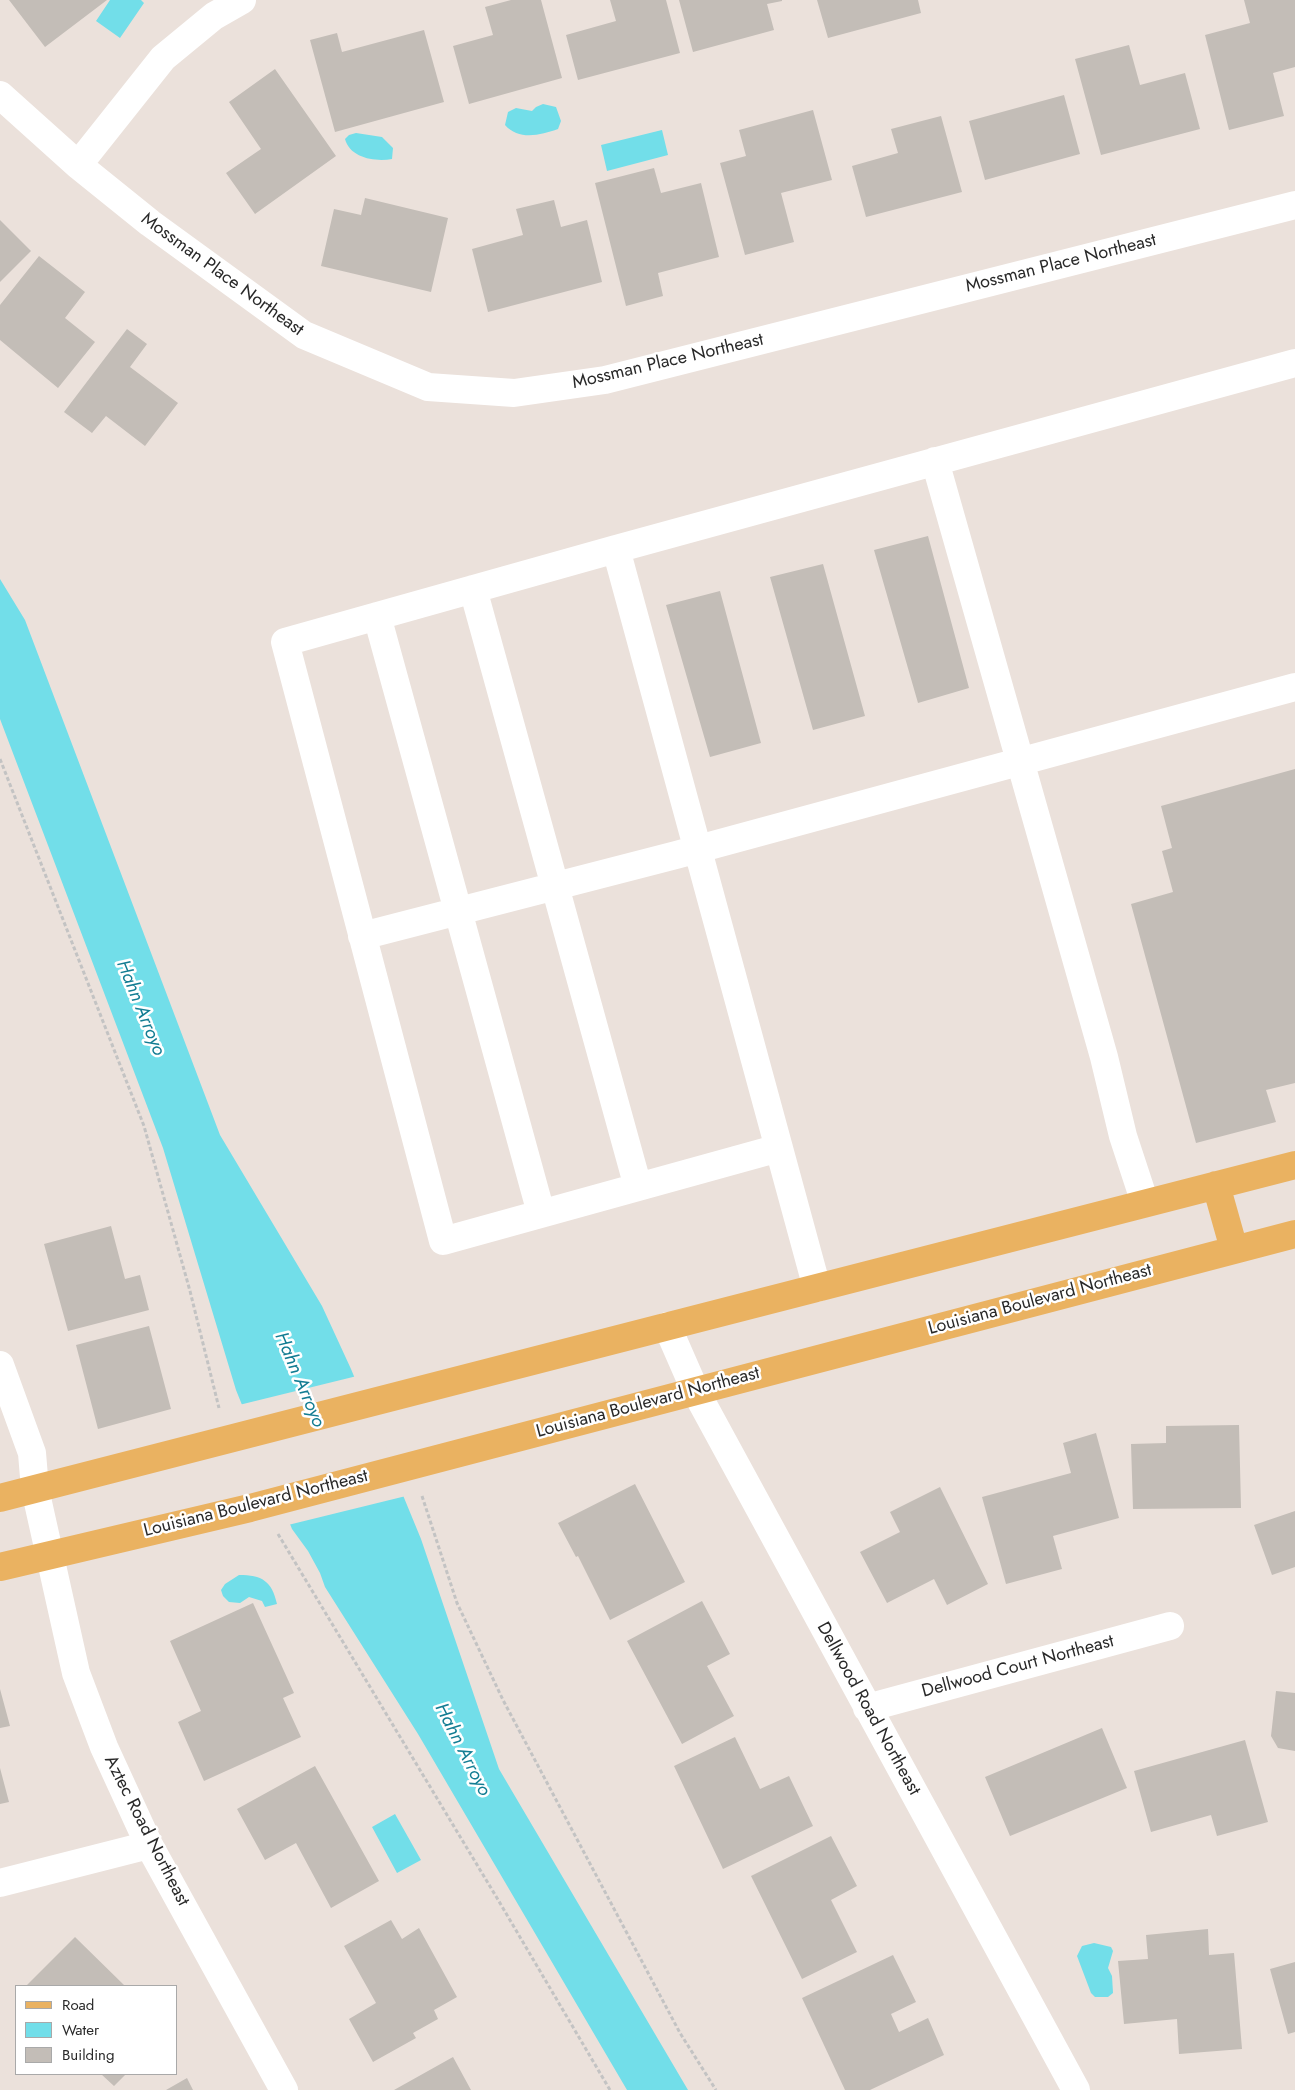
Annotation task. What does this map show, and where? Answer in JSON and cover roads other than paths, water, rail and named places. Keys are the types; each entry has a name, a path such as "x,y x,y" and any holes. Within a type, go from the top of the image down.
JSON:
{"main road":[{"path":"0,1498 220,1443 1295,1165"},
{"path":"1216,1185 1234,1249"},
{"name":"Louisiana Boulevard Northeast","path":"0,1568 50,1554 250,1508 1295,1234"}],"street":[{"path":"78,166 163,58 214,16 242,0"},
{"name":"Mossman Place Northeast","path":"0,95 78,166 150,223 304,336 428,387 514,393 605,380 1295,205"},
{"path":"779,1148 443,1241 284,642 1295,363"},
{"path":"935,461 1104,1058 1123,1136 1145,1203"},
{"path":"616,549 817,1288"},
{"path":"473,589 638,1187"},
{"path":"377,616 541,1213"},
{"path":"362,936 698,849 1295,687"},
{"name":"Dellwood Road Northeast","path":"667,1326 695,1390 1076,2090"},
{"name":"Aztec Road Northeast","path":"0,1365 32,1454 35,1489 76,1673 104,1747 149,1844 284,2090"},
{"name":"Dellwood Court Northeast","path":"867,1708 1170,1626"},
{"path":"0,1883 149,1844"}],"water":[{"path":"110,0 141,0 144,3 120,38 96,21"},
{"path":"543,104 556,107 561,121 558,129 537,135 523,135 505,125 508,112 516,108 532,111"},
{"path":"662,130 668,155 607,171 601,145"},
{"path":"356,133 382,137 393,148 392,159 371,159 352,151 345,139 349,135"},
{"name":"Hahn Arroyo","path":"0,579 25,620 220,1135 322,1306 351,1369 421,1539 499,1769 688,2090 627,2090 418,1734 325,1587 308,1551 292,1529 236,1390 163,1148 0,719"},
{"path":"239,1575 254,1576 265,1581 272,1590 277,1604 265,1607 262,1601 249,1597 240,1603 229,1602 223,1596 221,1590 225,1584"},
{"path":"395,1814 421,1860 397,1873 372,1827"},
{"path":"1094,1943 1111,1947 1113,1951 1108,1968 1112,1976 1113,1993 1108,1997 1095,1997 1091,1993 1077,1956 1082,1946"}]}
